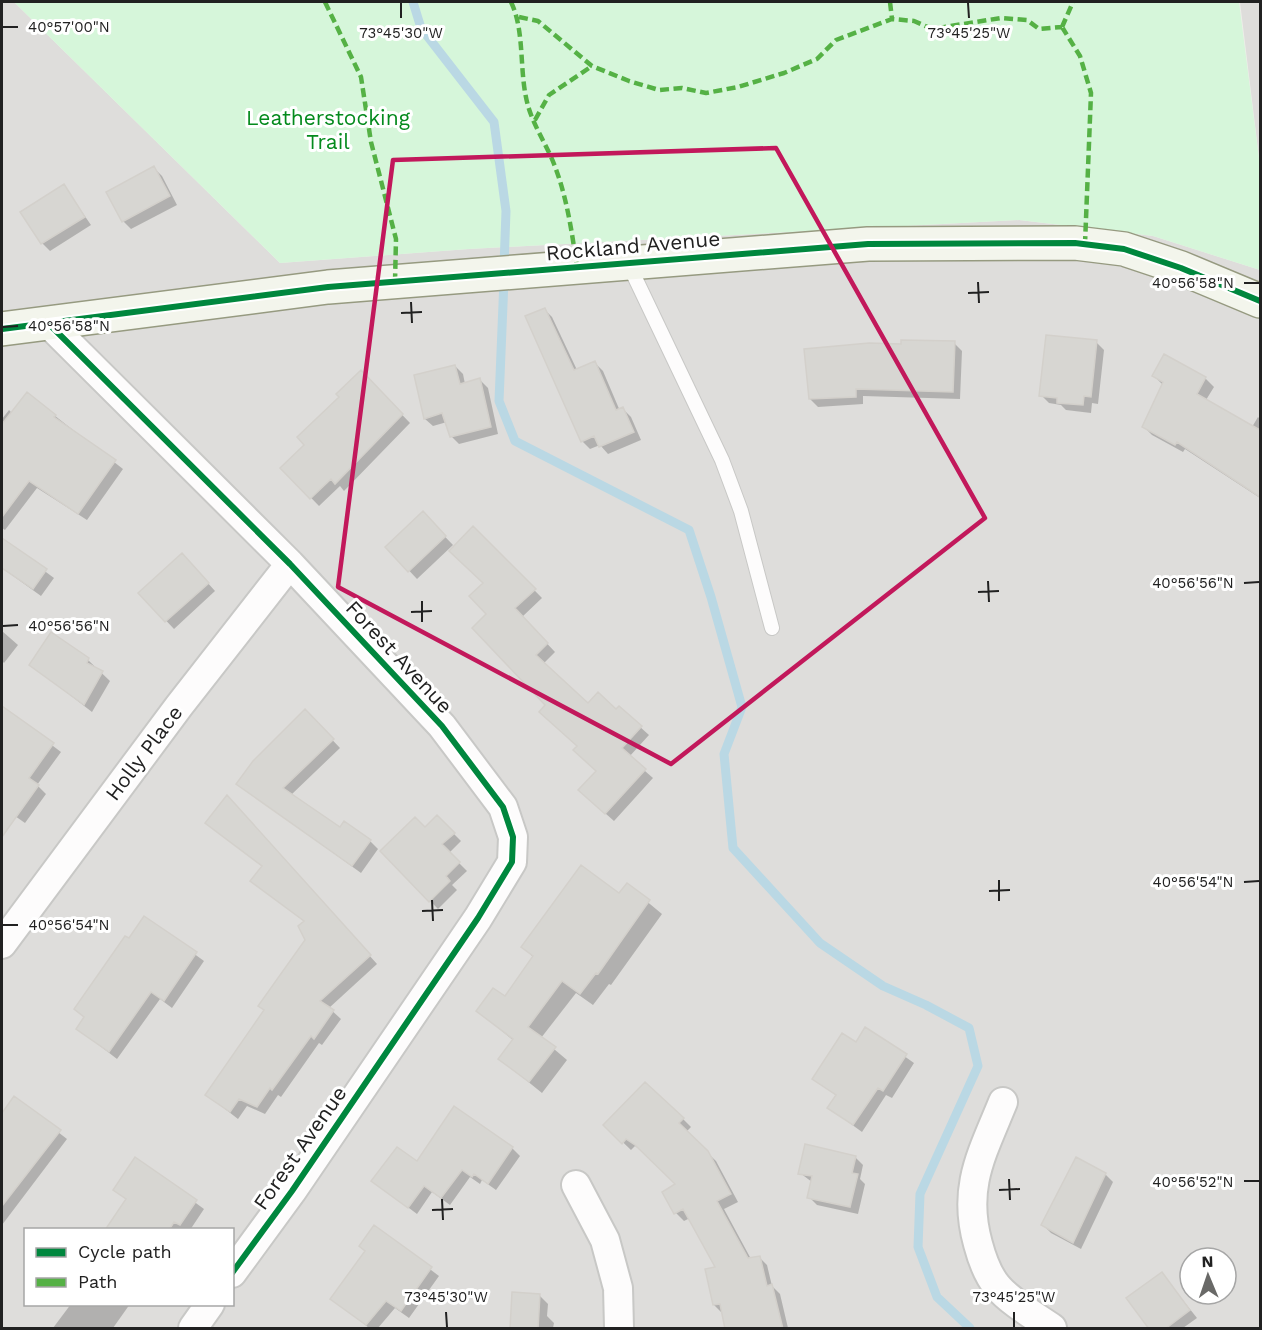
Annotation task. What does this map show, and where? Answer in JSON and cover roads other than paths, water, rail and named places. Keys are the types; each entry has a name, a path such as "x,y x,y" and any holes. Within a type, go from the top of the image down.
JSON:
{"street":[{"name":"Rockland Avenue","path":"2,329 328,287 868,244 1075,243 1124,249 1181,268 1260,302"},
{"name":"Forest Avenue","path":"48,323 290,564 442,726 503,807 513,837 512,862 425,996 234,1270"},
{"name":"Holly Place","path":"2,944 178,706 290,564"},
{"path":"1003,1102 977,1166 970,1191 976,1240 982,1262 998,1287 1052,1329"},
{"path":"576,1185 605,1240 618,1288 619,1329"},
{"path":"193,1329 209,1306"}],"lane":[{"path":"628,263 722,460 741,511 772,628"}],"waterway":[{"path":"413,2 421,28 494,122 506,211 504,266"},
{"path":"504,280 499,401 515,441 689,530 711,597 742,707 724,754 733,848 820,943 883,986 969,1028 978,1066 920,1194 918,1247 937,1297 970,1328"}],"park label":[{"name":"Leatherstocking Trail","path":"328,130"}]}
